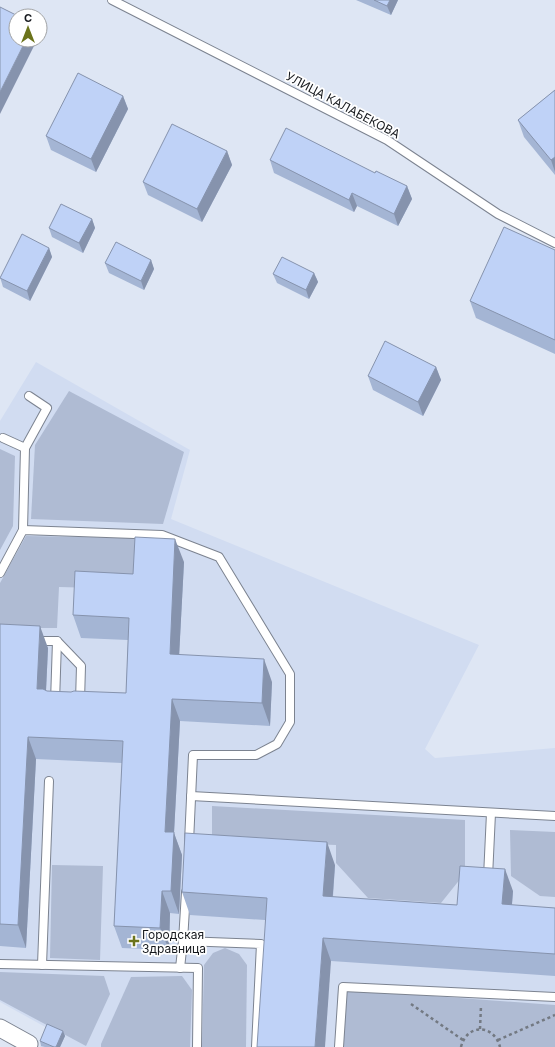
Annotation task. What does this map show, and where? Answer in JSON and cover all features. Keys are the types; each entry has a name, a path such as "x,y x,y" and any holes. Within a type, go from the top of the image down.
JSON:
{"street":[{"path":"0,1028 30,1046"}],"lane":[{"name":"УЛИЦА КАЛАБЕКОВА","path":"112,0 387,140 498,214 555,243"},
{"path":"0,573 24,530 25,448 47,408 29,396"},
{"path":"3,438 25,448"},
{"path":"24,530 162,535 218,557 290,674 290,722 277,744 256,755 193,755 188,850"},
{"path":"29,640 58,641 81,666 79,709"},
{"path":"58,641 55,708 61,708"},
{"path":"42,965 49,781"},
{"path":"191,796 555,816"},
{"path":"488,877 491,812"},
{"path":"180,968 187,880"},
{"path":"183,941 261,944 256,1047"},
{"path":"0,964 198,968 197,1047"},
{"path":"339,1047 343,986 555,998"}],"path":[{"path":"389,989 463,1040"},
{"path":"480,1029 481,994"},
{"path":"498,1040 555,1015"},
{"path":"461,1047 463,1040 467,1035 480,1029 487,1030 493,1034 498,1040 500,1047"}],"shaded area":[{"path":"36,362 190,450 171,519 479,645 425,749 435,758 555,748 555,1047 40,1047 49,1029 0,1002 0,421"},
{"path":"69,391 184,452 163,524 31,519 35,445"},
{"path":"0,449 15,456 13,526 0,550"},
{"path":"26,536 135,538 136,589 59,587 57,628 0,628 0,583"},
{"path":"212,806 465,820 465,873 441,903 368,898 336,863 336,845 212,840"},
{"path":"510,830 555,832 555,897 540,896 511,876"},
{"path":"52,865 103,866 100,960 50,958"},
{"path":"225,948 239,954 247,965 246,1047 202,1047 204,965 213,953"},
{"path":"0,972 104,976 110,994 86,1046 0,1000"},
{"path":"182,976 192,990 190,1047 101,1047 131,977"},
{"path":"338,989 555,1005 555,1047 336,1047"}],"building":[{"path":"374,0 390,0 387,6"},
{"path":"0,7 8,11 8,48 22,48 0,92"},
{"path":"78,73 123,96 91,159 46,136"},
{"path":"555,90 555,157 551,160 518,120"},
{"path":"172,124 227,151 197,209 143,182"},
{"path":"286,128 375,173 376,171 407,186 394,214 352,193 349,200 270,160"},
{"path":"61,204 92,219 79,243 49,228"},
{"path":"504,227 555,250 555,340 470,301"},
{"path":"22,234 49,248 27,291 0,278"},
{"path":"116,242 151,260 141,281 105,263"},
{"path":"282,257 314,273 306,290 273,274"},
{"path":"385,341 436,367 418,402 368,376"},
{"path":"135,537 175,539 170,654 264,659 262,703 172,699 165,832 174,832 171,891 162,891 160,928 114,926 123,741 28,737 18,925 0,924 0,624 40,626 37,689 47,691 126,693 129,618 73,615 75,571 133,574"},
{"path":"185,833 327,842 323,896 457,905 460,866 505,869 502,904 555,908 555,954 323,938 315,1047 257,1047 267,898 182,892"},
{"path":"47,1024 63,1031 56,1047 40,1041"}],"place":[{"name":"Городская Здравница","path":"134,941"}]}
